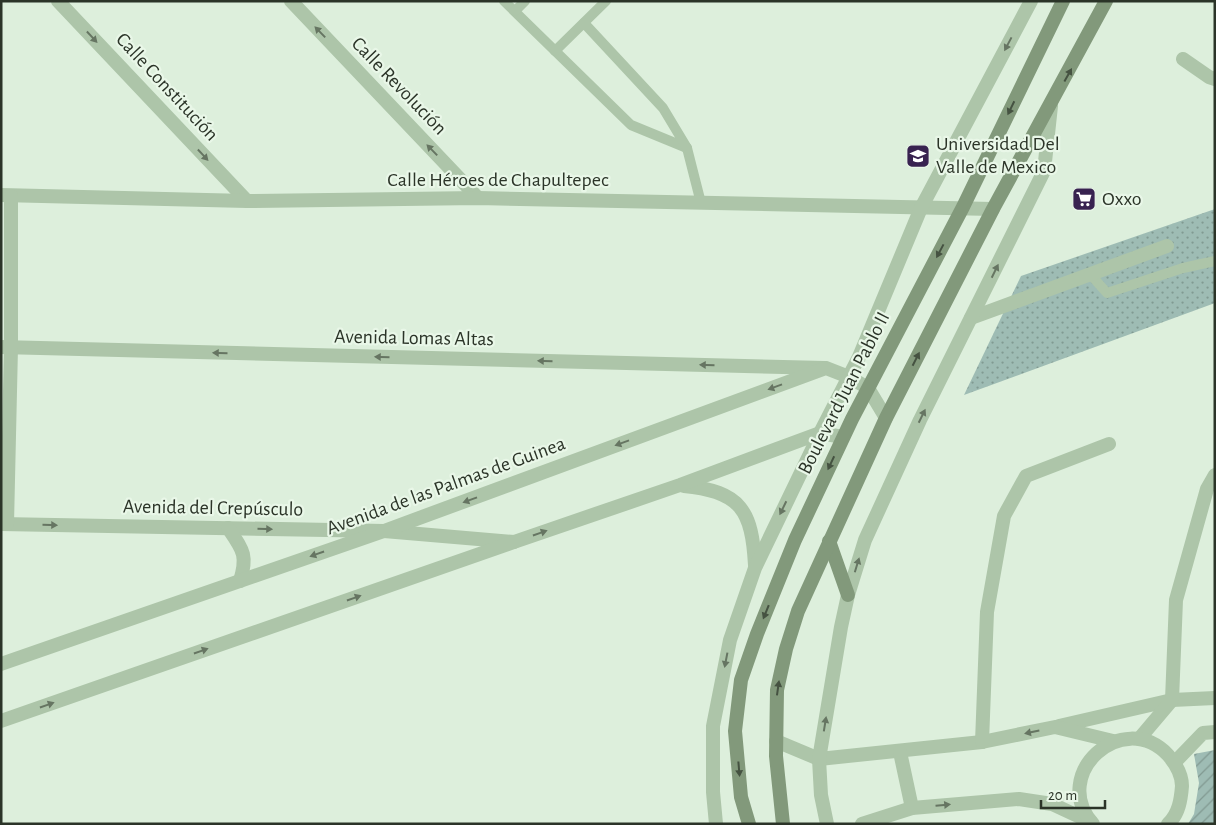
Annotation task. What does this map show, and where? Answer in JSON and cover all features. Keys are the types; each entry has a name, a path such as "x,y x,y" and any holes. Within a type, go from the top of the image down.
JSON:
{"main road":[{"name":"Boulevard Juan Pablo II","path":"749,824 741,798 735,731 741,680 757,634 795,540 843,437 963,208 1063,1"},
{"path":"783,824 776,756 777,690 786,649 798,611 886,418 994,209 1106,1"},
{"path":"829,541 848,595"}],"street":[{"name":"Calle Constitución","path":"58,1 247,201"},
{"name":"Calle Revolución","path":"291,1 478,198"},
{"name":"Boulevard Juan Pablo II","path":"716,824 713,792 713,726 730,640 755,568 849,377 922,208 1031,1"},
{"path":"1183,59 1215,79"},
{"path":"826,824 821,795 819,759 848,595 865,540 920,420 1044,171 1051,106"},
{"path":"1,185 6,196 4,524"},
{"name":"Calle Héroes de Chapultepec","path":"6,196 247,201 478,198 994,209"},
{"path":"971,318 1167,246"},
{"name":"Avenida Lomas Altas","path":"6,347 826,368"},
{"path":"826,368 849,377 868,388 886,418"},
{"name":"Avenida de las Palmas de Guinea","path":"1,664 384,531 826,368"},
{"path":"1,721 680,485 820,433 843,437"},
{"path":"982,742 987,612 1004,516 1026,476 1109,444"},
{"path":"1139,739 1172,700 1176,600 1207,489 1215,475"},
{"path":"680,485 700,487 720,493 738,504 749,521 753,540 755,568"},
{"name":"Avenida del Crepúsculo","path":"4,524 384,531 514,542"},
{"path":"228,528 241,547 245,564 240,581"},
{"path":"776,741 819,759 900,752 982,742 1172,700 1215,698"},
{"path":"1055,727 1113,741 1139,739 1160,746 1175,762 1182,782 1181,802 1168,824"},
{"path":"1175,762 1203,733 1215,732"},
{"path":"1092,823 1083,808 1080,792 1082,776 1088,761 1099,749 1113,741"},
{"path":"900,752 912,808"},
{"path":"862,824 912,808 1019,799 1052,804 1092,823"}],"lane":[{"path":"504,1 631,126 687,148"},
{"path":"514,11 525,1"},
{"path":"555,51 606,1"},
{"path":"584,23 663,108 687,148 701,202"},
{"path":"1090,274 1107,293 1183,268 1215,261"}],"shaded area":[{"path":"1215,209 1215,303 964,395 1021,276"},
{"path":"1215,750 1215,824 1188,824 1194,814 1199,783 1194,754"}],"place":[{"name":"Universidad Del Valle de Mexico","path":"918,156"},
{"name":"Oxxo","path":"1084,199"}]}
